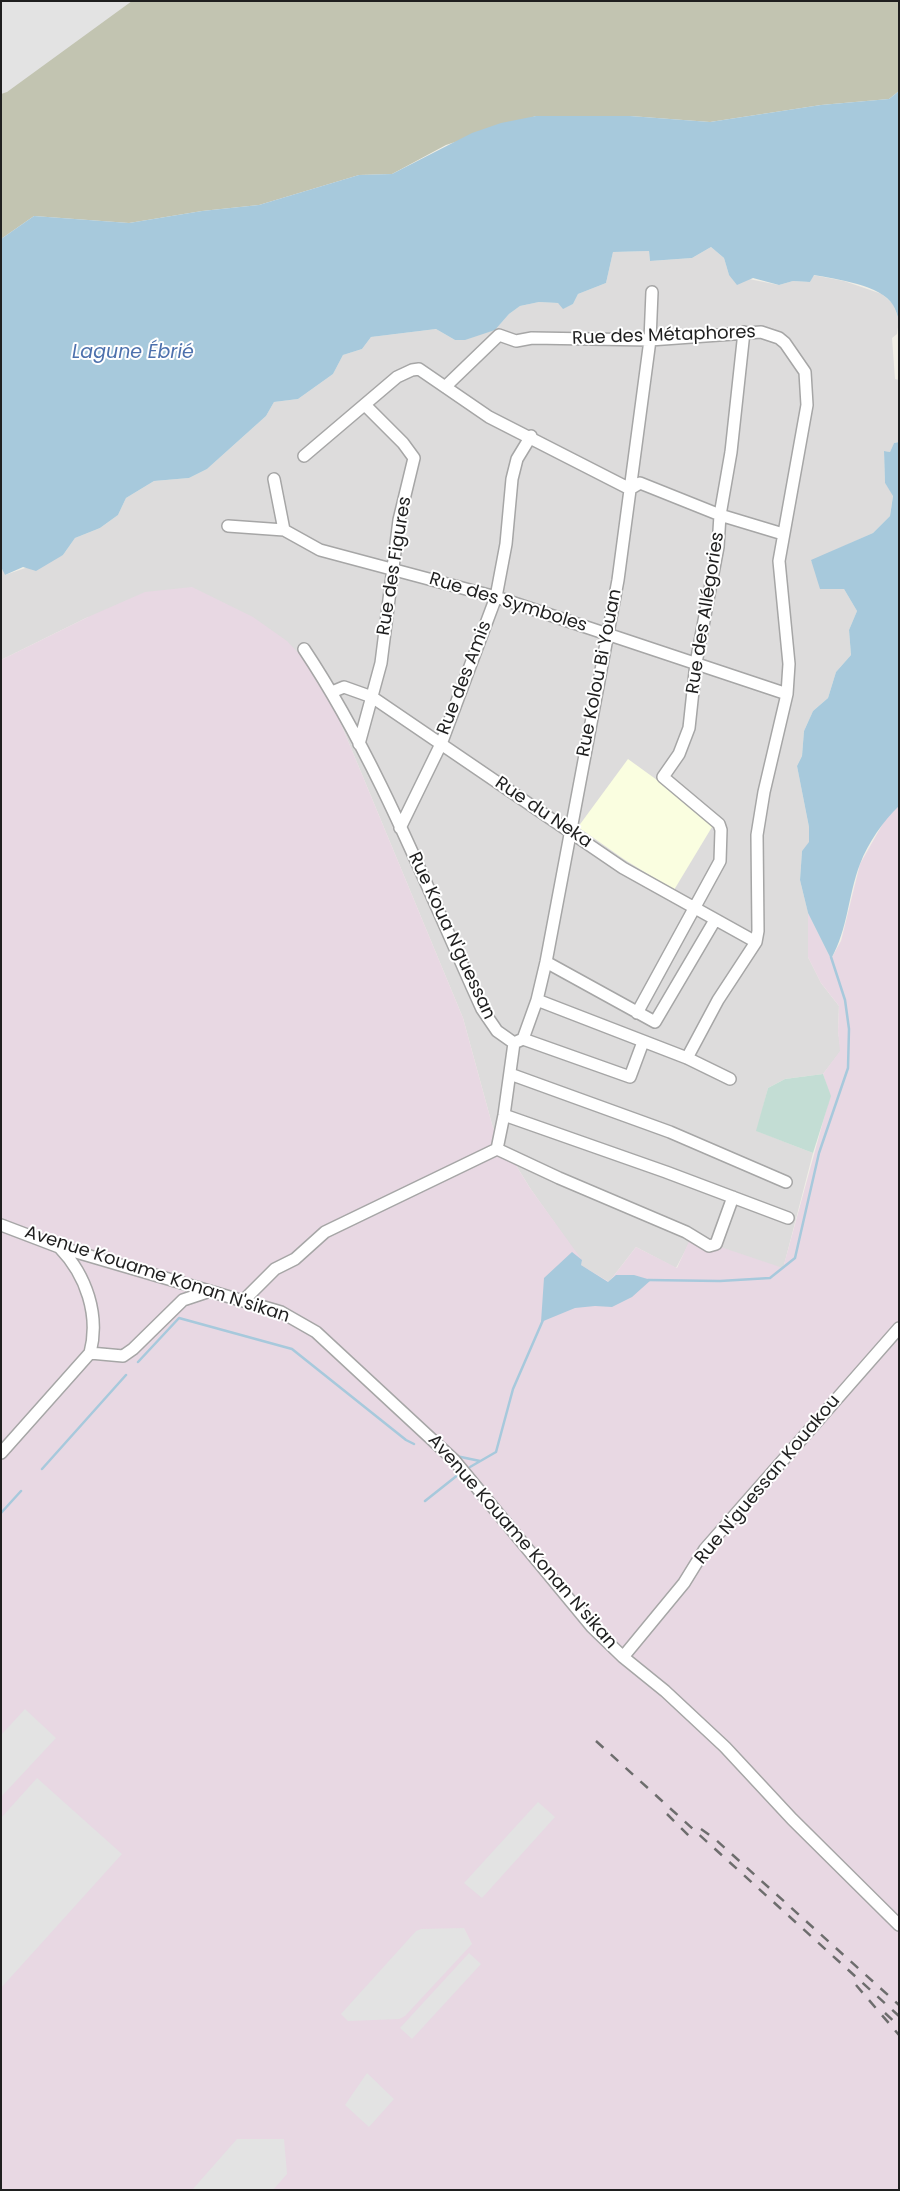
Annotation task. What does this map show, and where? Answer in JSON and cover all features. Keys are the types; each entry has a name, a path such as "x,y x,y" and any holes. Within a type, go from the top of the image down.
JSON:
{"street":[{"name":"Rue Kolou Bi Youan","path":"518,1041 537,1000 546,962 618,580 650,340 652,292"},
{"name":"Rue des Allégories","path":"696,908 720,861 722,830 719,824 663,777 679,754 689,728 696,663 718,547 720,515 731,452 744,332"},
{"name":"Rue des Métaphores","path":"445,386 499,335 516,341 532,338 650,340 761,332 779,338 805,372 807,405 782,534 779,561 789,664 787,694 764,792 757,834 758,931 756,942 718,1000 687,1058"},
{"path":"304,456 397,377 412,370 419,370 489,417 531,436 630,488 640,483 720,515 782,534"},
{"name":"Rue des Figures","path":"359,744 380,663 400,520 414,458 403,443 364,405"},
{"name":"Rue des Amis","path":"400,828 440,744 496,597 506,544 512,479 518,459 531,436"},
{"path":"274,480 284,530"},
{"name":"Rue des Symboles","path":"228,526 284,530 320,550 496,597 787,694"},
{"name":"Rue Koua N'guessan","path":"304,649 332,692 359,744 400,828 482,1009 497,1031 518,1041 630,1077 643,1042"},
{"name":"Rue du Neka","path":"332,692 344,687 372,697 623,868 756,942"},
{"path":"637,1013 696,908"},
{"path":"546,962 653,1022 658,1019 714,920"},
{"path":"537,1000 687,1058 730,1079"},
{"path":"497,1149 510,1074 518,1041"},
{"path":"510,1074 670,1132 786,1182"},
{"path":"504,1115 788,1218"},
{"path":"497,1149 558,1178 686,1232 709,1246 716,1244 734,1197"},
{"path":"243,1301 275,1269 295,1259 325,1232 497,1149"},
{"name":"Avenue Kouame Konan N'sikan","path":"1,1225 59,1247 281,1312 316,1332 454,1460 592,1627 623,1657 665,1691 725,1747 792,1819 899,1925"},
{"path":"1,1453 90,1353 92,1344 92,1309 78,1271 72,1260 59,1247"},
{"path":"90,1353 123,1356 133,1349 183,1300 209,1292"},
{"name":"Rue N'guessan Kouakou","path":"623,1657 684,1583 705,1549 899,1328"}],"shaded area":[{"path":"1,1 899,1 899,91 889,99 821,105 710,122 630,116 536,116 446,145 392,174 359,175 259,205 202,211 129,223 34,216 1,239"},
{"path":"1,1 132,1 7,92 1,94"},
{"path":"711,247 724,258 729,275 779,285 793,281 810,282 813,275 844,281 882,294 893,304 899,320 897,334 892,338 895,379 899,380 899,442 894,443 890,452 884,451 885,483 893,495 890,516 873,533 811,561 844,589 857,611 849,630 851,655 836,672 828,698 813,711 804,731 802,756 797,766 809,827 809,843 802,851 800,880 808,913 808,957 821,983 839,1006 838,1031 841,1051 823,1074 785,1079 768,1088 757,1131 813,1153 783,1269 692,1238 676,1268 636,1247 609,1282 580,1265 579,1258 530,1188 493,1128 463,1018 329,695 88,617 1,660 1,567 5,575 63,555 75,538 100,528 118,515 126,498 154,481 189,478 207,469 266,416 274,402 298,399 333,374 343,355 362,349 371,337 436,329 455,340 495,330 509,314 520,306 539,302 558,303 564,308 573,304 578,294 606,283 613,252 649,251 650,261 692,258"},
{"path":"192,587 253,617 287,641 308,663 329,695 463,1018 493,1128 530,1188 582,1260 581,1265 609,1282 636,1247 677,1268 691,1237 783,1268 830,1096 823,1074 840,1051 838,1031 839,1006 821,983 808,957 808,913 831,959 841,941 860,864 886,818 899,806 899,2190 1,2190 1,660 88,617 145,592"},
{"path":"628,759 715,822 674,890 625,860 578,827"},
{"path":"823,1074 831,1096 813,1153 756,1131 768,1088 785,1079"},
{"path":"25,1709 56,1738 1,1797 1,1735"},
{"path":"37,1778 122,1854 1,1988 1,1818"},
{"path":"538,1802 555,1817 482,1898 464,1883"},
{"path":"464,1928 472,1944 405,2016 399,2019 348,2021 341,2014 416,1931 421,1929"},
{"path":"469,1953 481,1964 412,2039 400,2028"},
{"path":"367,2073 394,2099 369,2127 345,2105"},
{"path":"237,2139 284,2139 287,2174 273,2190 192,2190"}],"water":[{"name":"Lagune Ébrié","path":"899,91 899,320 894,307 879,292 845,281 814,275 810,282 793,281 779,285 753,278 737,285 729,275 724,258 711,247 692,258 650,261 649,251 613,252 606,283 578,294 573,304 563,309 558,303 539,302 520,306 509,314 495,330 465,340 455,340 436,329 371,337 362,349 343,355 333,374 298,399 274,402 266,416 207,469 189,478 154,481 126,498 118,515 100,528 75,538 63,555 36,571 23,567 5,575 1,567 1,239 34,216 129,223 202,211 259,205 359,175 392,174 472,133 501,123 536,116 630,116 710,122 821,105 889,99"},
{"path":"899,442 899,806 876,833 863,856 841,936 831,959 808,913 800,880 802,851 809,842 809,827 797,766 802,756 804,731 813,711 828,698 836,672 851,655 849,630 857,611 844,589 820,589 811,560 873,533 890,516 893,496 885,483 884,451 890,452 894,443"},
{"path":"572,1252 582,1260 581,1265 608,1282 616,1275 634,1275 651,1280 632,1297 612,1307 575,1308 541,1322 544,1278"}],"waterway":[{"path":"648,1280 720,1281 770,1278 795,1258 819,1153 848,1068 849,1029 845,1000 831,957"},
{"path":"138,1362 179,1318 292,1349 406,1440 414,1444"},
{"path":"470,1467 496,1452 513,1389 543,1320"},
{"path":"42,1469 126,1375"},
{"path":"456,1456 480,1461"},
{"path":"425,1501 459,1474"},
{"path":"1,1513 21,1491"}],"railway":[{"path":"596,1741 899,2016"},
{"path":"667,1814 692,1839"},
{"path":"701,1829 715,1839 899,2005"},
{"path":"856,1985 899,2035"},
{"path":"885,2013 899,2026"}]}
